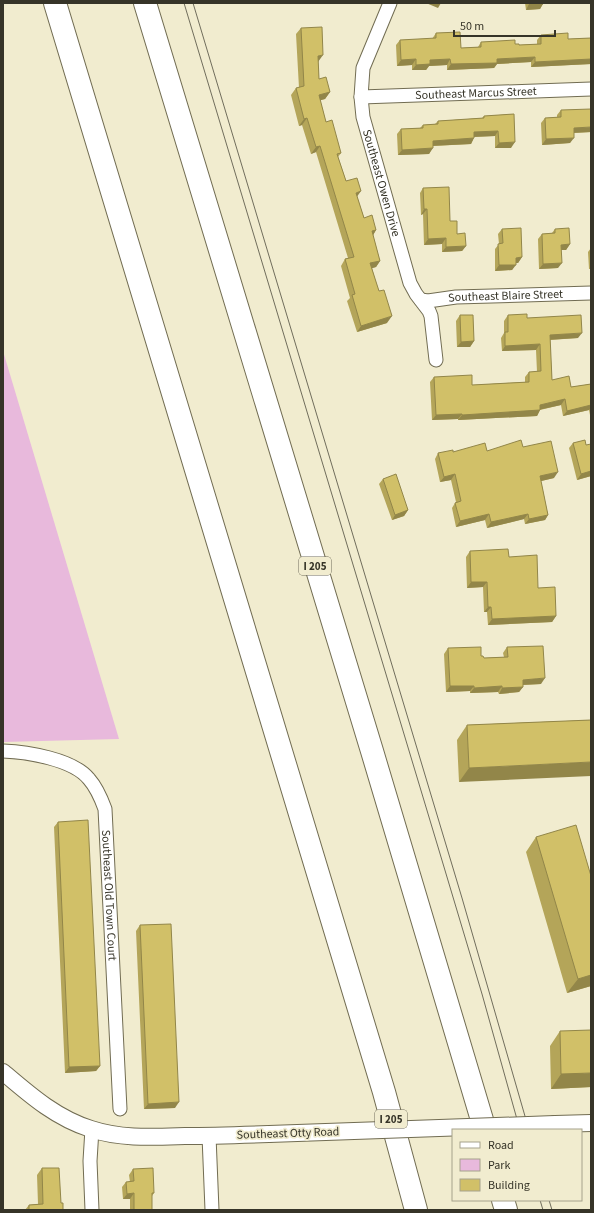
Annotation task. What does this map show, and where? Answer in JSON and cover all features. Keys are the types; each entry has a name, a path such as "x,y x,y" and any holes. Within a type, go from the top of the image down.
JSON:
{"highway":[{"name":"I 205","path":"55,3 384,1092 416,1210"},
{"name":"I 205","path":"145,3 485,1129"}],"street":[{"name":"Southeast Owen Drive","path":"390,3 363,68 361,97 363,117 410,283 431,316 436,360"},
{"name":"Southeast Marcus Street","path":"361,97 591,89"},
{"name":"Southeast Blaire Street","path":"421,300 428,302 456,297 591,292"},
{"name":"Southeast Old Town Court","path":"3,751 53,758 72,766 88,777 98,791 105,809 120,1109"},
{"name":"Southeast Otty Road","path":"3,1072 37,1101 63,1117 92,1129 121,1136 209,1136 591,1123"},
{"path":"92,1129 90,1161 92,1210"},
{"path":"209,1136 212,1210"}],"green space":[{"path":"3,351 119,739 3,742"}],"building":[{"path":"543,3 543,4 529,4"},
{"path":"322,27 323,55 318,56 319,79 326,77 330,92 319,95 326,122 332,120 341,153 337,154 346,181 357,178 361,191 356,193 364,218 372,215 376,230 372,231 380,261 370,263 379,291 384,290 392,316 361,326 352,295 355,294 345,259 354,257 320,146 316,147 307,118 304,119 296,88 304,86 301,28"},
{"path":"460,32 461,48 481,47 481,42 515,40 515,44 519,45 541,44 541,35 568,33 568,39 591,38 591,59 535,62 535,57 497,59 497,63 451,64 450,59 430,60 430,64 416,65 416,59 401,60 400,40 436,38 436,33"},
{"path":"591,109 591,127 574,128 574,138 546,139 545,118 561,117 561,110"},
{"path":"514,114 515,142 499,143 498,131 474,132 474,138 433,141 433,148 402,150 401,129 423,128 423,125 438,124 438,121 484,118 484,116"},
{"path":"449,187 450,221 457,221 457,234 465,233 466,246 446,247 446,238 428,239 427,209 424,209 423,188"},
{"path":"521,228 522,257 516,258 516,265 499,265 498,244 503,243 502,229"},
{"path":"569,228 570,244 561,245 562,263 543,264 542,234 555,233 555,229"},
{"path":"527,314 527,318 581,315 582,333 550,335 552,380 569,376 571,387 591,384 591,405 567,411 565,399 540,405 540,410 462,415 436,415 434,377 472,375 472,385 529,382 529,372 541,371 540,344 505,346 505,332 508,332 508,315"},
{"path":"460,315 473,315 474,341 461,342"},
{"path":"521,440 523,447 551,441 558,472 540,476 548,515 529,519 528,514 491,522 489,514 460,521 455,503 461,501 455,474 444,477 438,453 453,450 453,452 485,443 487,451"},
{"path":"585,440 586,445 591,444 591,471 581,474 573,443"},
{"path":"396,474 408,510 395,515 383,479"},
{"path":"508,549 509,557 537,555 538,588 555,587 556,616 492,619 491,607 488,607 487,582 471,582 470,551"},
{"path":"543,646 545,678 523,680 523,687 502,688 502,686 474,688 474,686 450,686 448,648 481,647 481,656 484,658 508,657 507,647"},
{"path":"591,720 591,762 469,768 467,725"},
{"path":"88,820 100,1066 69,1067 58,822"},
{"path":"576,825 591,876 591,975 578,979 536,837"},
{"path":"171,924 179,1102 148,1104 140,925"},
{"path":"591,1030 591,1073 561,1074 560,1031"},
{"path":"42,1168 59,1168 61,1203 63,1203 63,1210 29,1210 29,1205 43,1204"},
{"path":"153,1168 154,1193 152,1193 152,1210 134,1210 134,1193 127,1194 126,1182 134,1181 133,1169"}],"tram line":[{"path":"184,3 482,994 520,1129"},
{"path":"193,3 462,898 529,1129"},
{"path":"540,1201 543,1210"},
{"path":"549,1201 552,1210"}]}
